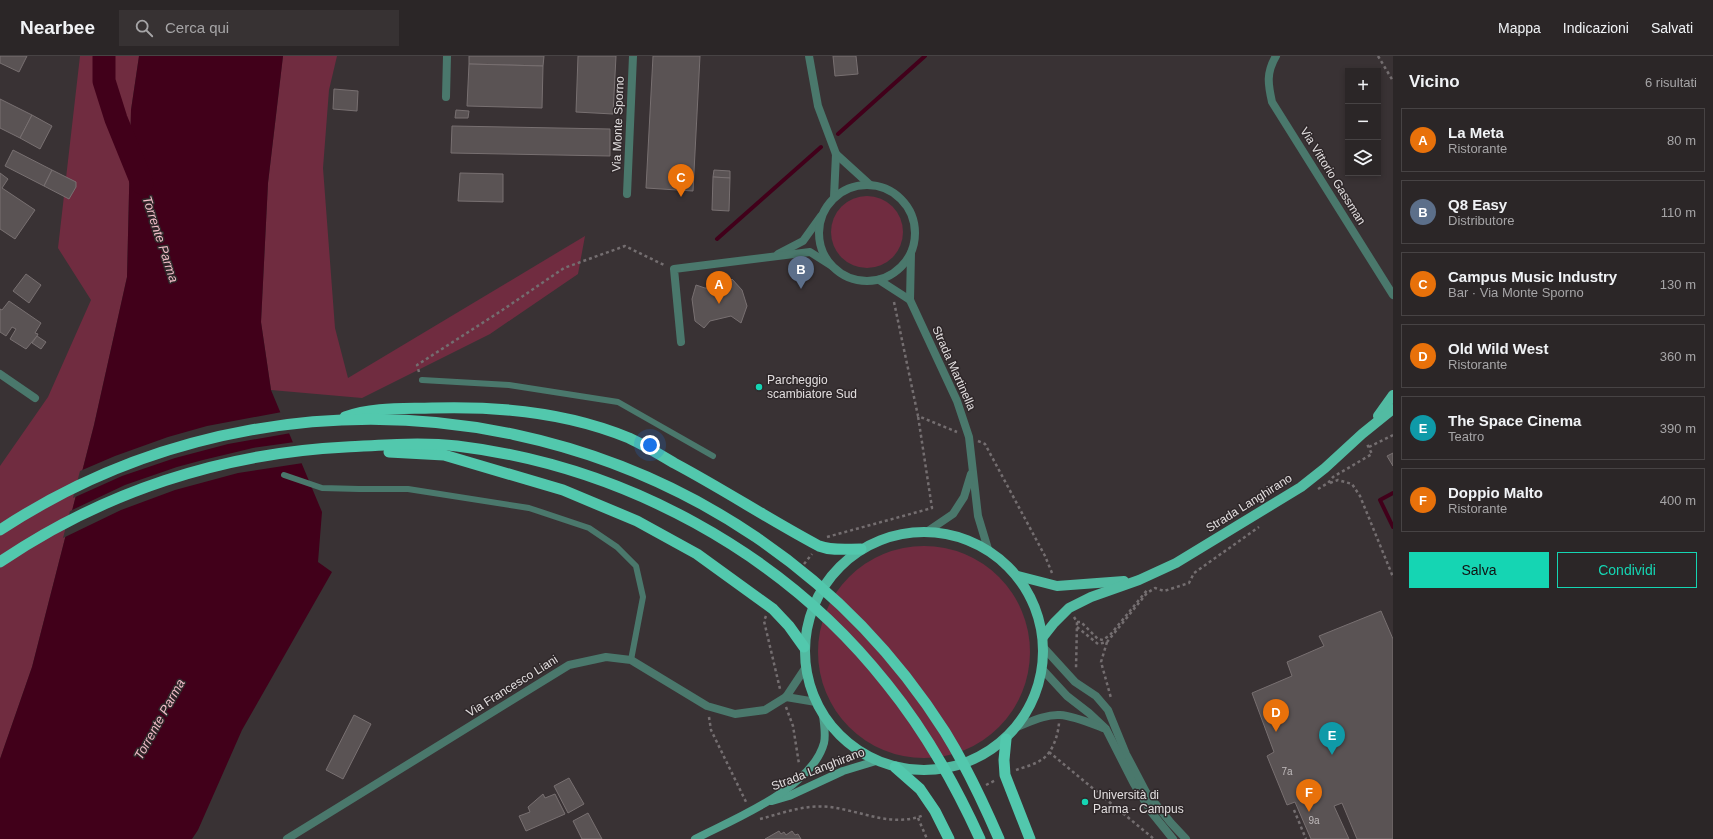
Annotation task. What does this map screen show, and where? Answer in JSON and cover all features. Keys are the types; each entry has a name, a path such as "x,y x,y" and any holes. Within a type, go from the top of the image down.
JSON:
{"highway":[{"path":"338,420 362,411 459,407 508,410 543,415 596,427 630,438 696,474 819,546 831,549 861,549"},
{"path":"0,530 29,512 113,470 216,437 304,422 338,420 412,420 448,423 491,429 538,439 585,453 633,471 704,506 750,533 793,565 828,595 878,644 923,700 966,768 981,797 999,839"},
{"path":"0,562 61,524 106,502 180,475 227,462 307,450 392,445 454,446 514,455 606,482 666,508 732,545 781,580 834,624 887,684 921,729 965,806 980,839"},
{"path":"331,448 444,455 563,490 637,520 697,554 773,609 789,626 804,647"},
{"path":"1006,739 1004,760 1006,775 1030,839"},
{"path":"895,767 920,788 936,811 949,839"}],"main road":[{"name":"Strada Langhirano","path":"1362,434 1393,395"},
{"name":"Strada Langhirano","path":"1043,637 1069,608 1091,597 1139,580 1176,563 1301,487 1393,409"},
{"name":"Strada Langhirano","path":"928,531 956,536 988,549 1018,576 1030,595 1039,615 1044,648 1043,670 1034,700 1017,727 1006,739 973,761 934,771 895,767 860,752 846,742 834,730 816,702 806,667 804,647 809,618 820,591 838,567 861,549 882,538 905,532 928,531"},
{"name":"Strada Langhirano","path":"1018,576 1057,586 1102,584 1139,580"},
{"name":"Strada Langhirano","path":"696,839 769,801 800,779 819,755 824,742 823,715"},
{"name":"Strada Langhirano","path":"769,801 789,796 843,770 876,760"}],"street":[{"path":"446,97 447,56"},
{"name":"Via Monte Sporno","path":"627,194 633,56"},
{"name":"Strada Martinella","path":"809,56 818,106 836,154 834,197"},
{"name":"Via Vittorio Gassman","path":"1276,56 1270,65 1268,83 1272,102 1393,295"},
{"name":"Strada Martinella","path":"836,154 868,184"},
{"name":"Strada Martinella","path":"911,253 903,265 892,274 879,280 866,281 854,279 842,274 832,266 824,255 819,242 818,229 821,216 827,205 834,197 850,187 868,184 884,187 898,195 908,207 914,222 915,238 911,253 910,300 957,401 969,436 978,516 988,549"},
{"path":"774,256 803,241 821,216"},
{"path":"681,342 674,270 810,252 832,266"},
{"path":"879,280 910,300"},
{"path":"0,374 35,398"},
{"name":"Strada Martinella","path":"928,531 953,514 964,497 972,471"},
{"path":"1044,648 1075,682 1096,696 1108,710 1126,754 1146,792 1186,839"},
{"name":"Via Francesco Liani","path":"287,839 569,665 606,656 631,660 707,706 735,714 766,710 785,698 806,667"},
{"path":"1043,670 1067,696 1089,713 1106,729 1134,784 1152,813 1173,839"},
{"path":"785,698 816,702"},
{"path":"1017,727 1039,718 1060,715 1086,721 1106,729"}],"lane":[{"path":"422,380 509,385 618,402 713,456"},
{"path":"284,475 322,488 408,489 529,508 589,528 617,547 636,566 643,597 631,660"}],"path":[{"path":"1378,56 1393,81"},
{"path":"422,380 417,365 564,268 625,246 674,270"},
{"path":"891,288 918,416 969,436 985,444 1045,556 1057,586"},
{"path":"1369,447 1393,435"},
{"path":"1328,483 1338,480 1352,484 1360,496 1393,577"},
{"path":"1113,702 1101,662 1107,642 1147,593 1155,588 1164,591 1189,583 1194,573 1206,563 1264,524"},
{"path":"1069,608 1077,622 1075,682"},
{"path":"1077,627 1098,644 1107,642"},
{"path":"785,698 793,726 800,767"},
{"path":"707,706 711,730 746,803 756,820 808,807 830,807 900,821 918,818 936,811"},
{"path":"984,786 1041,760 1049,752 1056,738 1060,715"},
{"path":"1049,752 1154,839"},
{"path":"746,803 752,799"},
{"path":"1294,810 1306,839"},
{"path":"918,818 926,838"}],"shaded area":[{"path":"80,56 139,56 131,110 127,277 94,425 32,667 0,759 0,466 48,397 91,300 58,248"},
{"path":"283,56 337,56 329,90 323,168 335,328 348,378 585,236 578,274 490,334 362,398 271,390 261,322 268,183"},
{"path":"867,196 887,202 897,212 903,232 897,252 887,262 867,268 847,262 837,252 831,232 837,212 847,202"},
{"path":"924,546 945,548 964,554 983,564 999,577 1012,593 1022,612 1028,631 1030,652 1028,673 1022,692 1012,711 999,727 983,740 964,750 945,756 924,758 903,756 884,750 865,740 849,727 836,711 826,692 820,673 818,652 820,631 826,612 836,593 849,577 865,564 884,554 903,548"}],"water":[{"path":"139,56 283,56 268,183 261,322 271,390 322,512 318,562 332,572 242,730 198,830 192,839 0,839 0,759 32,667 94,425 127,277 131,110"}],"pier":[{"path":"282,412 291,433 228,444 175,458 122,476 73,498 80,471 115,456 168,437 207,426"},
{"path":"295,442 303,463 238,473 175,490 121,510 63,538 70,511 125,485 177,467 203,460 253,448"}],"building":[{"path":"0,56 27,56 19,72 0,63"},
{"path":"469,56 544,56 543,66 469,64"},
{"path":"578,56 616,56 613,114 576,112"},
{"path":"653,56 700,56 693,191 646,188"},
{"path":"833,56 856,56 858,74 835,76"},
{"path":"469,64 543,66 542,108 467,106"},
{"path":"334,89 358,91 357,111 333,109"},
{"path":"0,99 32,115 20,138 0,128"},
{"path":"456,110 469,111 468,118 455,118"},
{"path":"32,115 52,126 40,149 20,138"},
{"path":"452,126 610,129 610,156 451,153"},
{"path":"13,150 52,170 44,186 5,166"},
{"path":"52,170 76,182 76,187 69,199 44,186"},
{"path":"714,170 730,171 730,178 713,177"},
{"path":"0,173 8,179 2,188 35,210 15,239 0,229"},
{"path":"460,173 503,174 503,202 458,201"},
{"path":"713,177 730,178 729,211 712,210"},
{"path":"26,274 41,285 29,303 13,291"},
{"path":"732,279 742,290 747,306 741,323 731,316 710,321 704,328 695,321 692,299 696,285 705,288 723,288"},
{"path":"9,301 41,323 35,333 38,334 37,336 26,349 10,339 16,329 12,327 6,336 0,332 0,309 2,310"},
{"path":"37,336 46,342 41,349 32,343"},
{"path":"1393,453 1393,466 1387,456"},
{"path":"1381,611 1393,639 1393,839 1357,839 1342,803 1334,806 1349,839 1311,839 1295,802 1287,805 1267,756 1274,752 1252,693 1292,676 1287,662 1324,646 1319,636"},
{"path":"354,715 371,724 343,779 326,770"},
{"path":"569,778 584,804 568,813 554,786"},
{"path":"543,794 545,798 555,794 565,814 526,831 519,816 530,812 528,807"},
{"path":"588,813 602,839 582,839 573,821"},
{"path":"779,831 781,834 784,832 786,835 792,831 795,835 798,834 801,839 765,839"}],"waterway":[{"name":"Torrente Parma","path":"104,56 104,81 116,119 142,183"},
{"path":"838,134 925,56"},
{"path":"717,239 821,147"},
{"path":"1393,493 1380,500 1393,527"}],"place":[{"name":"Campus Music Industry","path":"681,197"},
{"name":"Q8 Easy","path":"801,289"},
{"name":"La Meta","path":"719,304"},
{"name":"Parcheggio scambiatore Sud","path":"759,387"},
{"name":"Old Wild West","path":"1276,732"},
{"name":"The Space Cinema","path":"1332,755"},
{"name":"Università di Parma - Campus","path":"1085,802"},
{"name":"Doppio Malto","path":"1309,812"}]}
